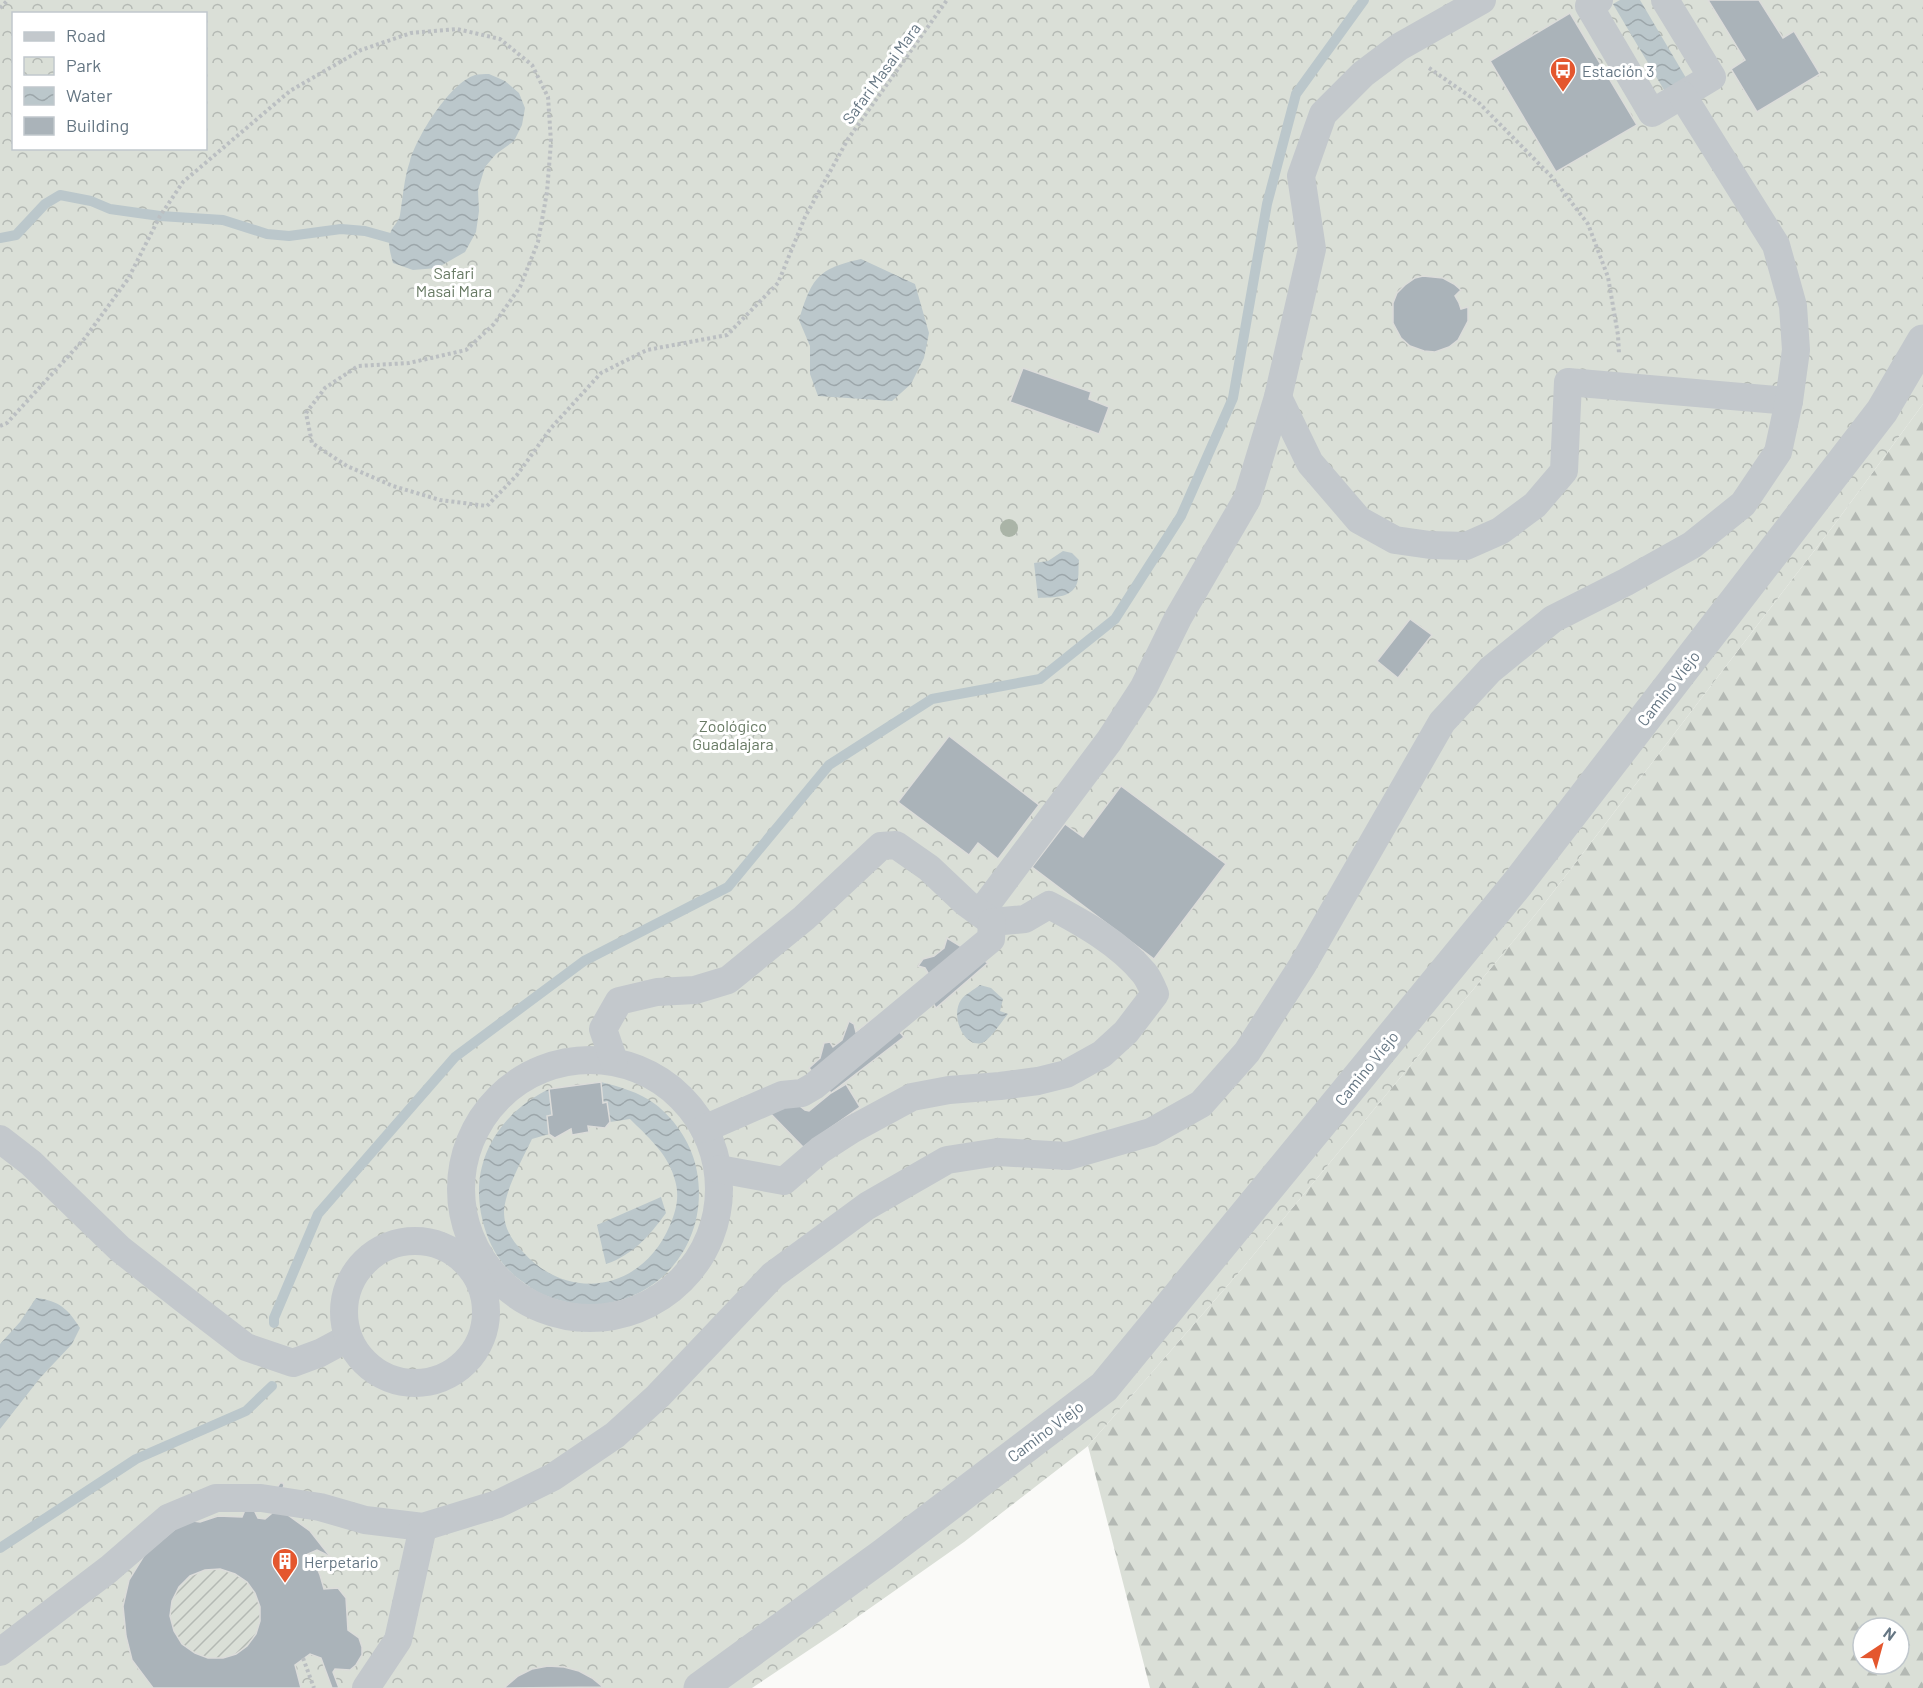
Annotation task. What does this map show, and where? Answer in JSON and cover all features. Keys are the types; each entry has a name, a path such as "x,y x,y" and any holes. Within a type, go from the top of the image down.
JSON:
{"street":[{"path":"704,1129 782,1095 802,1093 814,1086 991,939 986,917 1144,687 1178,618 1247,499 1278,397 1312,249 1301,176 1323,114 1363,74 1399,46 1482,0"},
{"path":"1599,0 1589,6 1652,113 1712,77 1665,0"},
{"path":"0,1652 109,1569 168,1518 216,1498 261,1498 320,1508 365,1520 423,1527 498,1504 553,1477 615,1435 658,1396 773,1275 867,1206 947,1160 998,1152 1068,1156 1151,1132 1201,1104 1247,1053 1302,966 1442,722 1490,670 1553,619 1692,545 1743,504 1778,452 1789,401 1796,350 1793,306 1776,245 1682,95"},
{"name":"Camino Viejo","path":"700,1688 883,1555 1104,1387 1518,883 1882,411 1923,341"},
{"path":"1278,397 1310,463 1359,520 1395,540 1430,545 1466,546 1500,531 1526,512 1535,505 1564,471 1568,382 1789,401"},
{"path":"614,1061 603,1029 619,1001 657,992 695,990 728,980 804,918 880,846 896,844 929,868 966,903 986,917 1025,919 1049,905 1081,922 1117,947 1146,975 1155,994 1126,1032 1102,1054 1066,1074 1029,1082 949,1090 912,1097 820,1149 784,1181 719,1169"},
{"path":"614,1061 588,1059 555,1064 524,1077 491,1104 470,1139 461,1179 462,1208 477,1265 484,1292 487,1316 481,1341 466,1363 448,1376 431,1382 404,1382 383,1376 364,1362 348,1338 343,1315 345,1297 357,1269 370,1255 393,1243 414,1239 435,1243 453,1250 477,1265 495,1277 514,1293 544,1309 568,1316 587,1318 611,1317 635,1311 656,1301 675,1287 693,1268 706,1248 717,1220 720,1197 719,1169 710,1138 690,1106 671,1087 643,1070 614,1061"},
{"path":"0,1139 31,1163 120,1249 246,1347 293,1363 320,1353 348,1338"},
{"path":"366,1688 398,1640 423,1527"}],"path":[{"path":"0,8 8,0"},
{"name":"Safari Masai Mara","path":"0,426 7,423 86,338 128,279 160,216 183,182 290,91 361,50 411,33 457,29 500,39 532,64 548,98 551,142 548,192 538,242 524,278 495,324 466,350 409,363 358,366 324,388 306,413 312,443 347,466 393,486 440,500 487,506 518,475 551,428 601,373 647,350 727,335 778,283 805,217 848,139 947,0"},
{"path":"1399,46 1478,102 1552,177 1588,224 1608,277 1618,335 1621,386"},
{"path":"303,1658 314,1688"}],"green space":[{"name":"Zoológico Guadalajara","path":"0,0 1923,0 1923,404 1837,521 1544,904 1241,1270 1088,1446 964,1542 752,1688 0,1688"},
{"path":"1923,404 1923,1688 1150,1688 1088,1446 1241,1270 1544,904 1837,521"},
{"path":"215,1569 232,1573 247,1582 256,1597 260,1614 256,1631 247,1646 232,1655 215,1659 198,1655 183,1646 174,1631 170,1614 174,1597 183,1582 198,1573"}],"water":[{"path":"1620,0 1640,0 1689,83 1667,95 1613,4"},
{"path":"489,74 505,81 519,93 525,108 522,125 514,141 496,154 485,167 478,190 479,211 476,232 465,252 437,268 413,270 393,263 389,239 399,217 408,167 420,138 445,99 455,88 475,75"},
{"path":"861,259 915,284 929,333 924,358 911,384 892,401 818,396 810,374 810,346 799,320 808,294 818,278 825,272"},
{"path":"1063,551 1072,553 1079,560 1076,586 1063,596 1038,598 1034,563 1048,561"},
{"path":"980,985 991,988 1003,999 1000,1011 1008,1014 989,1038 982,1043 975,1043 965,1036 957,1014 961,1000"},
{"path":"601,1082 642,1096 663,1110 670,1118 682,1134 695,1162 698,1205 691,1234 677,1260 657,1281 633,1296 604,1304 574,1303 542,1294 512,1274 503,1264 485,1228 479,1201 479,1187 485,1156 500,1129 522,1106 549,1089 552,1115 549,1134 532,1139 515,1174 505,1203 505,1223 509,1234 523,1252 542,1268 562,1279 583,1283 604,1282 624,1276 642,1264 658,1247 670,1225 677,1201 676,1183 667,1160 650,1138 630,1119 610,1122 607,1102 603,1103"},
{"path":"661,1197 666,1213 654,1229 633,1250 606,1264 597,1225"},
{"path":"36,1298 51,1301 62,1307 80,1328 72,1344 40,1378 0,1429 0,1344 20,1322"}],"building":[{"path":"1708,0 1759,0 1783,38 1794,31 1820,74 1757,112 1731,69 1745,60"},
{"name":"Estación 3","path":"1570,13 1637,125 1556,172 1490,61"},
{"path":"1423,276 1443,278 1454,284 1461,290 1455,296 1461,309 1468,307 1468,321 1458,340 1449,347 1435,352 1410,346 1401,338 1393,323 1393,303 1397,293 1415,278"},
{"path":"1023,368 1091,392 1089,399 1109,407 1099,434 1010,402"},
{"path":"1410,619 1432,635 1398,678 1377,661"},
{"path":"949,736 1039,805 998,859 978,843 969,855 898,802"},
{"path":"1121,786 1226,864 1154,959 1032,867 1065,824 1083,837"},
{"path":"947,938 988,963 936,1008 920,983 928,973 925,968 918,966 923,959 934,956 944,948"},
{"path":"876,1017 897,1029 904,1037 831,1093 809,1068 820,1058 824,1043 830,1042 833,1047 842,1040 849,1021 854,1024 856,1032"},
{"path":"601,1082 603,1103 607,1102 610,1122 605,1128 588,1126 589,1132 572,1135 571,1129 555,1138 549,1134 547,1116 552,1115 549,1089"},
{"path":"846,1084 860,1107 803,1147 769,1112 791,1099 809,1111"},
{"name":"Herpetario","path":"280,1483 283,1483 281,1491 288,1515 310,1531 332,1559 317,1550 308,1554 313,1559 324,1589 338,1588 346,1598 348,1630 359,1638 362,1647 362,1655 356,1665 350,1670 335,1669 333,1672 339,1688 332,1688 321,1658 310,1654 295,1665 301,1688 153,1688 132,1660 126,1636 123,1606 129,1580 145,1554 186,1520 200,1522 218,1516 242,1517 245,1510 254,1510 258,1518 265,1519 272,1513 276,1490","holes":["220,1569 235,1574 247,1582 255,1593 260,1607 260,1621 256,1634 247,1646 236,1654 223,1658 208,1658 195,1653 182,1644 174,1631 170,1616 172,1601 179,1587 190,1576 205,1570"]},
{"path":"548,1666 579,1671 603,1687 504,1688 518,1676 532,1669"}],"waterway":[{"path":"274,1323 274,1318 318,1214 455,1057 584,961 728,887 829,765 932,699 1040,679 1115,619 1181,516 1233,398 1267,204 1296,94 1364,0"},
{"path":"0,238 16,235 45,204 60,195 91,201 110,209 160,216 223,220 267,234 289,236 341,229 365,231 390,238"},
{"path":"0,1548 136,1459 246,1411 272,1386"}],"place":[{"name":"Estación 3","path":"1563,93"},
{"name":"Herpetario","path":"285,1584"}]}
